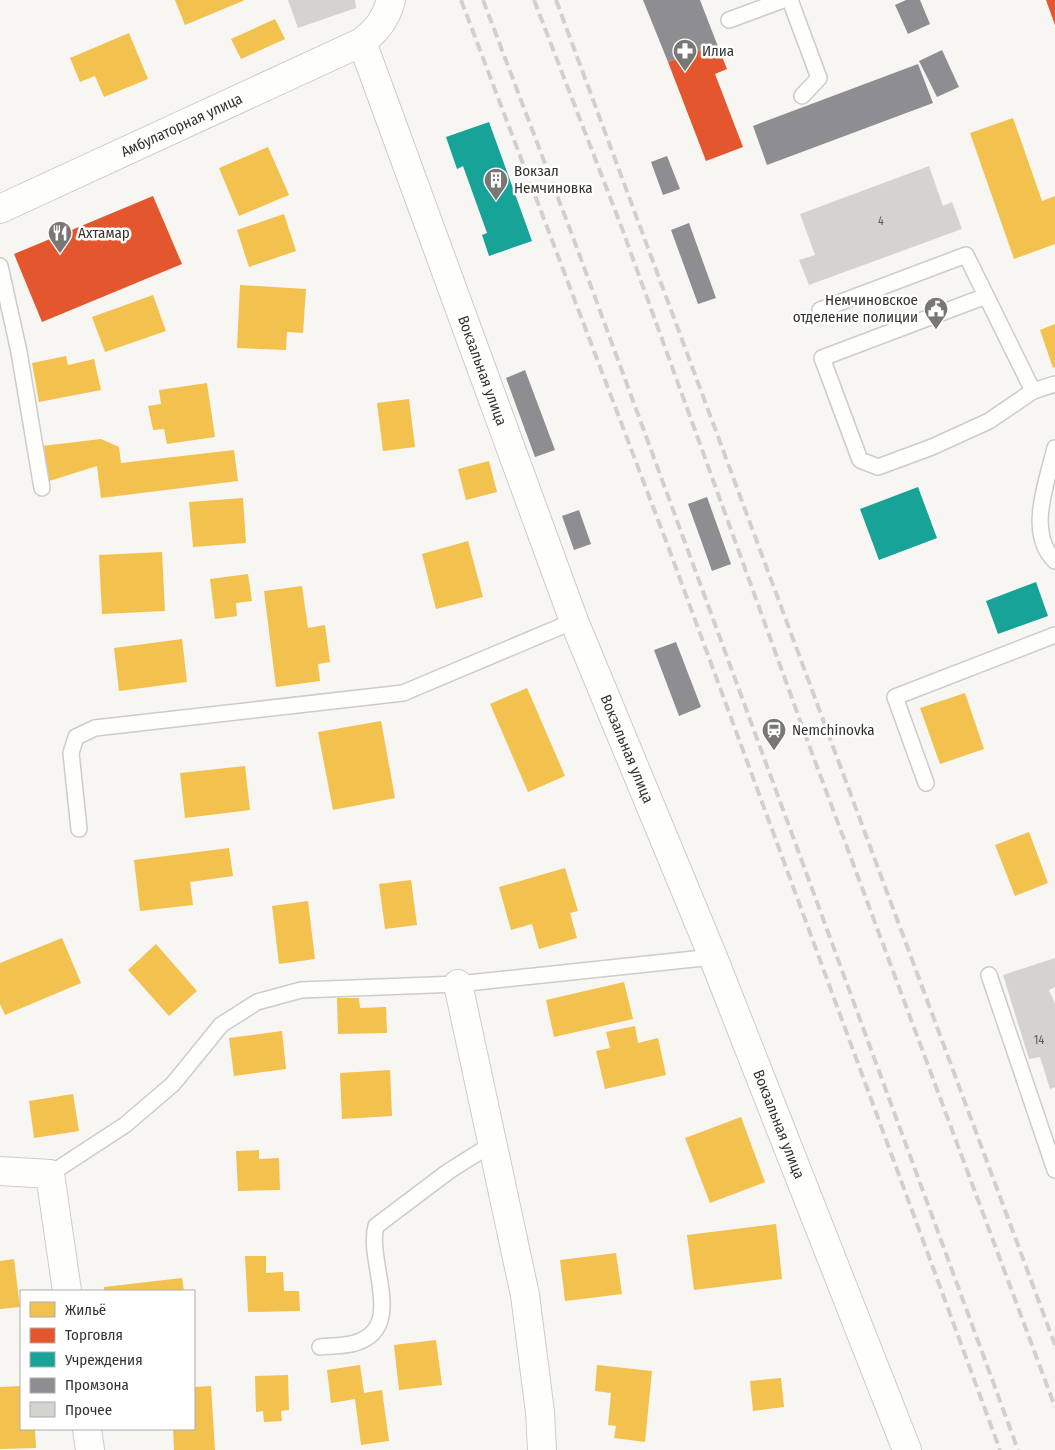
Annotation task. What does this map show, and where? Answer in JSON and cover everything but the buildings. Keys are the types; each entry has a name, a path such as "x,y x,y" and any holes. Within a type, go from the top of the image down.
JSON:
{"street":[{"name":"Амбулаторная улица","path":"0,209 362,42 377,30 384,21 392,0"},
{"name":"Вокзальная улица","path":"362,42 574,621 713,957 907,1450"},
{"path":"458,984 525,1294 540,1412 542,1450"},
{"path":"0,1171 50,1174 67,1290"},
{"path":"87,1430 90,1450"}],"lane":[{"path":"729,20 783,0"},
{"path":"790,0 819,78 802,96"},
{"path":"820,310 966,254 1033,391"},
{"path":"0,266 19,352 42,488"},
{"path":"986,296 822,358 860,460 878,468 932,447 989,422 1033,391 1055,384"},
{"path":"1055,448 1041,509 1044,545 1055,561"},
{"path":"80,829 71,753 76,737 94,728 403,693 574,621"},
{"path":"926,783 895,697 1055,635"},
{"path":"50,1174 125,1126 173,1084 221,1025 256,1002 302,990 458,984 713,957"},
{"path":"989,975 1055,1170"},
{"path":"320,1348 356,1342 371,1334 379,1324 384,1312 373,1239 376,1226 449,1171 492,1144"}],"railway":[{"path":"461,0 669,549 1000,1450"},
{"path":"483,0 574,240 1018,1450"},
{"path":"534,0 620,223 806,737 1055,1407"},
{"path":"556,0 1055,1345"}],"place":[{"name":"Илиа","path":"685,72"},
{"name":"Вокзал Немчиновка","path":"496,201"},
{"name":"Ахтамар","path":"60,254"},
{"name":"Немчиновское отделение полиции","path":"936,330"},
{"name":"Nemchinovka","path":"774,751"}]}
